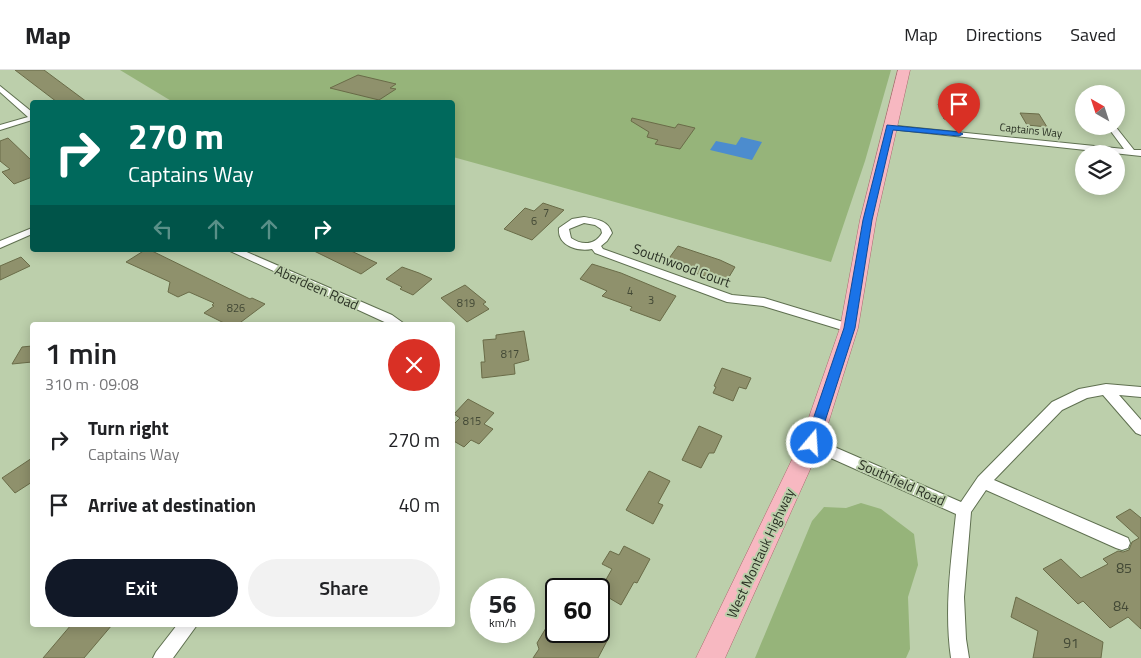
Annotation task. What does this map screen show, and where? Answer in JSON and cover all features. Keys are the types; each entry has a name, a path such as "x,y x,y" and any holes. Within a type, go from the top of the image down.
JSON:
{"main road":[{"name":"West Montauk Highway","path":"710,658 812,443 849,328 868,220 904,70"}],"street":[{"path":"0,88 30,115"},
{"path":"0,128 30,118"},
{"name":"Captains Way","path":"890,127 1141,152"},
{"path":"1118,135 1131,152"},
{"path":"0,244 30,232"},
{"name":"Southwood Court","path":"596,246 599,251 731,299 764,302 849,328"},
{"name":"Aberdeen Road","path":"238,252 395,322"},
{"path":"1106,389 1141,429"},
{"path":"960,658 956,639 956,597 964,510 983,482 1056,406 1084,393 1106,389 1141,392"},
{"name":"Southfield Road","path":"812,443 964,510"},
{"path":"983,482 1122,543"},
{"path":"162,658 186,627"}],"green space":[{"path":"120,70 891,70 865,161 831,262 455,158 455,100 170,100"},
{"path":"861,503 881,509 914,534 918,565 908,597 910,649 906,658 755,658 812,521 824,507 846,508"}],"water":[{"path":"741,137 762,142 752,160 710,150 716,141 736,145"}],"building":[{"path":"15,70 44,70 84,100 54,100"},
{"path":"358,75 396,84 390,88 396,89 379,100 330,88"},
{"path":"938,104 963,107 968,120 944,119"},
{"path":"1020,113 1039,114 1047,127 1027,125"},
{"path":"632,118 675,128 678,124 695,128 680,149 655,144 658,140 647,137 649,132 631,121"},
{"path":"8,138 30,159 30,178 14,184 2,172 10,169 0,161 0,141"},
{"path":"543,203 564,210 532,240 504,229 525,208 534,211"},
{"path":"678,246 735,267 726,282 695,273 667,261"},
{"path":"142,252 154,252 250,299 252,298 265,304 241,322 222,322 204,313 214,306 212,305 214,303 189,292 178,297 168,292 170,282 126,262"},
{"path":"316,252 353,252 377,263 361,274"},
{"path":"21,257 30,266 0,280 0,266"},
{"path":"592,264 621,273 676,296 660,321 630,310 632,307 602,296 607,291 580,279"},
{"path":"402,267 432,279 413,295 386,279"},
{"path":"465,285 486,302 483,304 489,309 467,322 441,298"},
{"path":"524,331 529,360 514,364 515,374 482,378 481,362 485,362 483,340 496,339 496,335"},
{"path":"30,346 30,362 12,364 22,347"},
{"path":"722,368 751,378 746,389 739,387 733,401 713,393"},
{"path":"468,399 494,413 484,424 493,429 479,444 471,440 464,447 455,442 455,423 460,418 455,413"},
{"path":"699,426 722,436 714,453 709,453 701,468 682,460"},
{"path":"30,459 30,483 15,493 2,478"},
{"path":"649,471 670,481 658,503 663,505 653,524 626,510"},
{"path":"1130,509 1141,518 1141,629 1128,617 1110,628 1083,601 1078,604 1043,569 1061,559 1081,578 1108,564 1103,559 1118,551 1129,550 1132,542 1139,538 1116,517"},
{"path":"624,546 650,559 637,583 634,582 621,605 610,598 610,578 607,578 612,569 602,564 610,551 619,555"},
{"path":"1016,597 1103,642 1101,658 1033,658 1038,631 1011,617"},
{"path":"69,627 110,627 84,658 43,658"},
{"path":"545,630 545,643 606,643 598,658 533,658 539,649 537,643"}],"route":[{"path":"812,443 849,328 868,220 890,127 959,134"}]}
